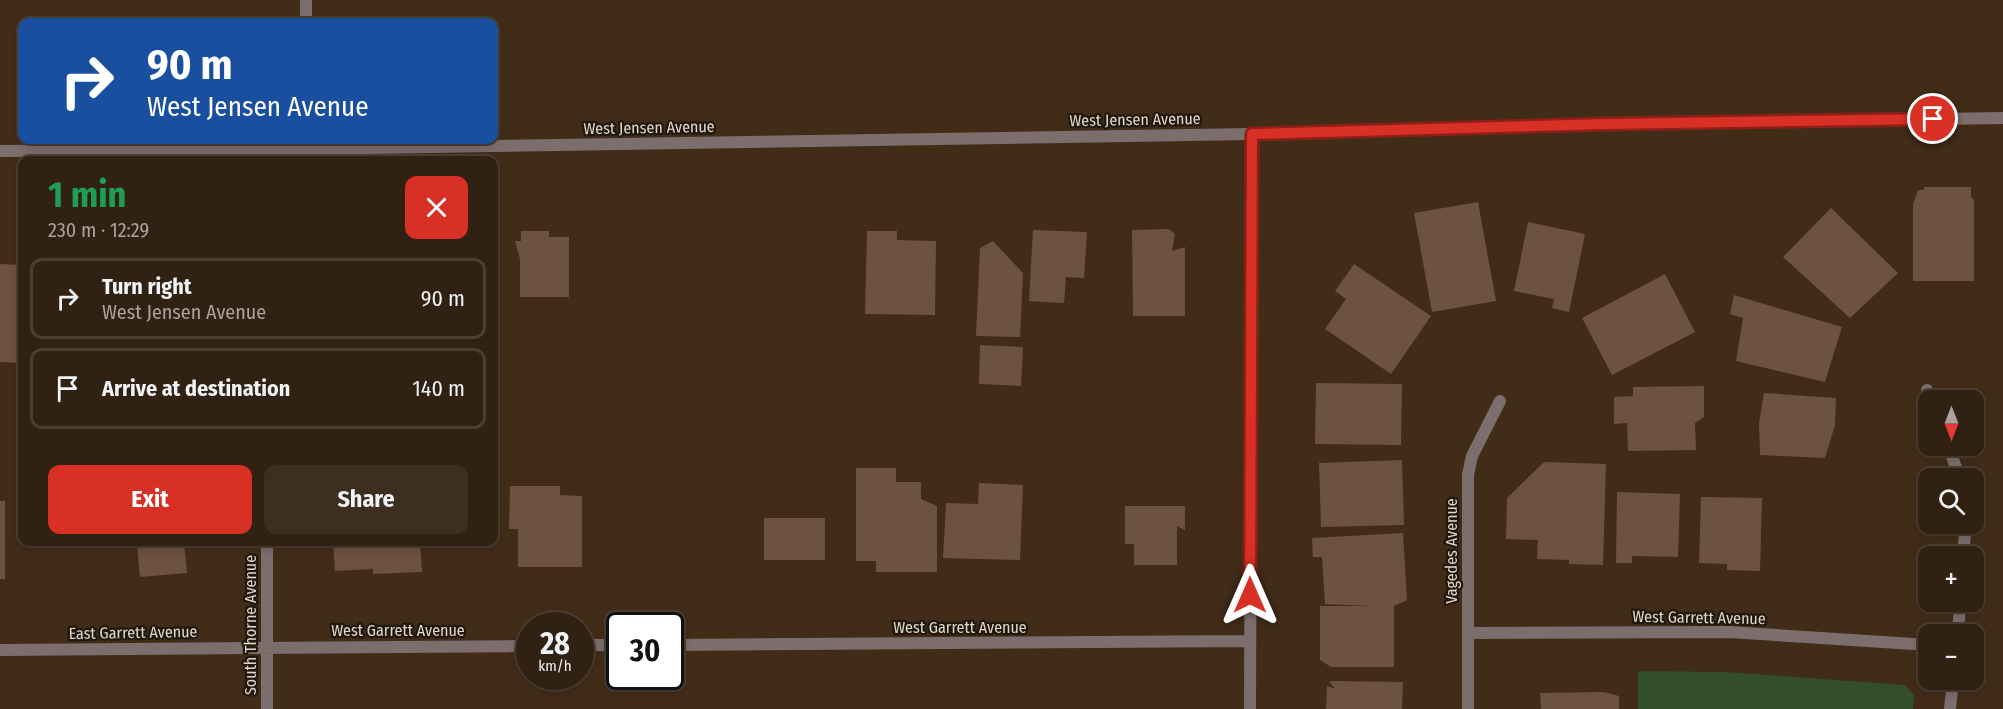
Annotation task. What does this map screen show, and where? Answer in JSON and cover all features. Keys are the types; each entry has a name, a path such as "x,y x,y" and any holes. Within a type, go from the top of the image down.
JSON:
{"street":[{"path":"306,0 306,18"},
{"name":"West Jensen Avenue","path":"498,142 1252,134 1606,124 2003,118"},
{"path":"1250,709 1252,134"},
{"name":"West Jensen Avenue","path":"0,151 267,155 304,144"},
{"name":"Vagedes Avenue","path":"1468,709 1468,475 1472,456 1500,401"},
{"name":"South Thorne Avenue","path":"267,546 267,709"},
{"name":"West Garrett Avenue","path":"1468,633 1729,632 1918,644"},
{"name":"West Garrett Avenue","path":"684,645 1249,641"},
{"name":"West Garrett Avenue","path":"267,647 516,646"},
{"name":"East Garrett Avenue","path":"0,650 267,647"},
{"path":"1950,709 1952,690"}],"green space":[{"path":"1638,671 1726,672 1905,685 1914,695 1913,709 1638,709"}],"building":[{"path":"1924,187 1971,187 1971,197 1974,199 1974,281 1913,281 1913,204 1918,190 1924,190"},
{"path":"1478,202 1496,301 1432,312 1414,213"},
{"path":"1831,208 1898,273 1850,318 1783,257"},
{"path":"1528,222 1585,234 1569,312 1552,308 1554,299 1514,291"},
{"path":"1168,229 1175,234 1172,251 1185,247 1185,316 1133,316 1132,230"},
{"path":"1033,230 1087,232 1084,278 1066,277 1064,303 1029,301"},
{"path":"521,231 549,231 549,237 569,237 569,297 520,297 520,259 515,241 521,241"},
{"path":"867,231 897,231 897,240 936,241 935,315 865,314"},
{"path":"993,241 1023,273 1020,337 976,336 980,248"},
{"path":"0,264 18,265 18,363 0,362"},
{"path":"1354,264 1431,316 1391,374 1325,329 1346,299 1335,291"},
{"path":"1665,274 1695,332 1612,375 1582,318"},
{"path":"1734,295 1842,327 1825,382 1736,361 1743,318 1730,314"},
{"path":"980,345 1023,347 1021,386 979,384"},
{"path":"1316,383 1402,384 1401,445 1315,444"},
{"path":"1704,386 1704,417 1695,423 1696,450 1628,451 1627,423 1614,424 1614,397 1633,396 1633,387"},
{"path":"1764,393 1836,398 1835,425 1825,458 1760,455 1759,423"},
{"path":"1402,460 1404,525 1321,527 1319,463"},
{"path":"1544,462 1606,464 1603,565 1569,564 1569,560 1537,559 1538,540 1506,539 1507,498"},
{"path":"856,468 896,468 896,482 921,482 921,499 937,506 937,572 876,572 876,561 856,561"},
{"path":"979,483 1023,485 1020,560 943,558 946,503 978,504"},
{"path":"510,486 560,486 560,495 582,496 582,567 518,567 518,529 509,529"},
{"path":"1617,492 1680,494 1678,557 1632,556 1632,563 1616,563"},
{"path":"1701,497 1762,498 1760,571 1727,570 1727,564 1699,563"},
{"path":"0,501 5,501 5,579 0,579"},
{"path":"1125,506 1185,506 1185,530 1177,526 1177,565 1134,565 1134,544 1125,544"},
{"path":"764,518 825,518 825,560 764,560"},
{"path":"1403,533 1407,600 1394,606 1394,667 1331,667 1320,660 1320,606 1371,606 1325,604 1322,557 1313,557 1312,538"},
{"path":"102,546 137,546 102,548"},
{"path":"137,546 184,546 187,573 140,577"},
{"path":"333,546 420,546 422,572 373,574 373,569 335,571"},
{"path":"1329,681 1403,682 1402,709 1326,709 1327,686 1335,689"},
{"path":"1603,692 1619,696 1619,709 1541,709 1540,693"}],"route":[{"path":"1250,595 1252,134 1606,124 1933,119"}]}
